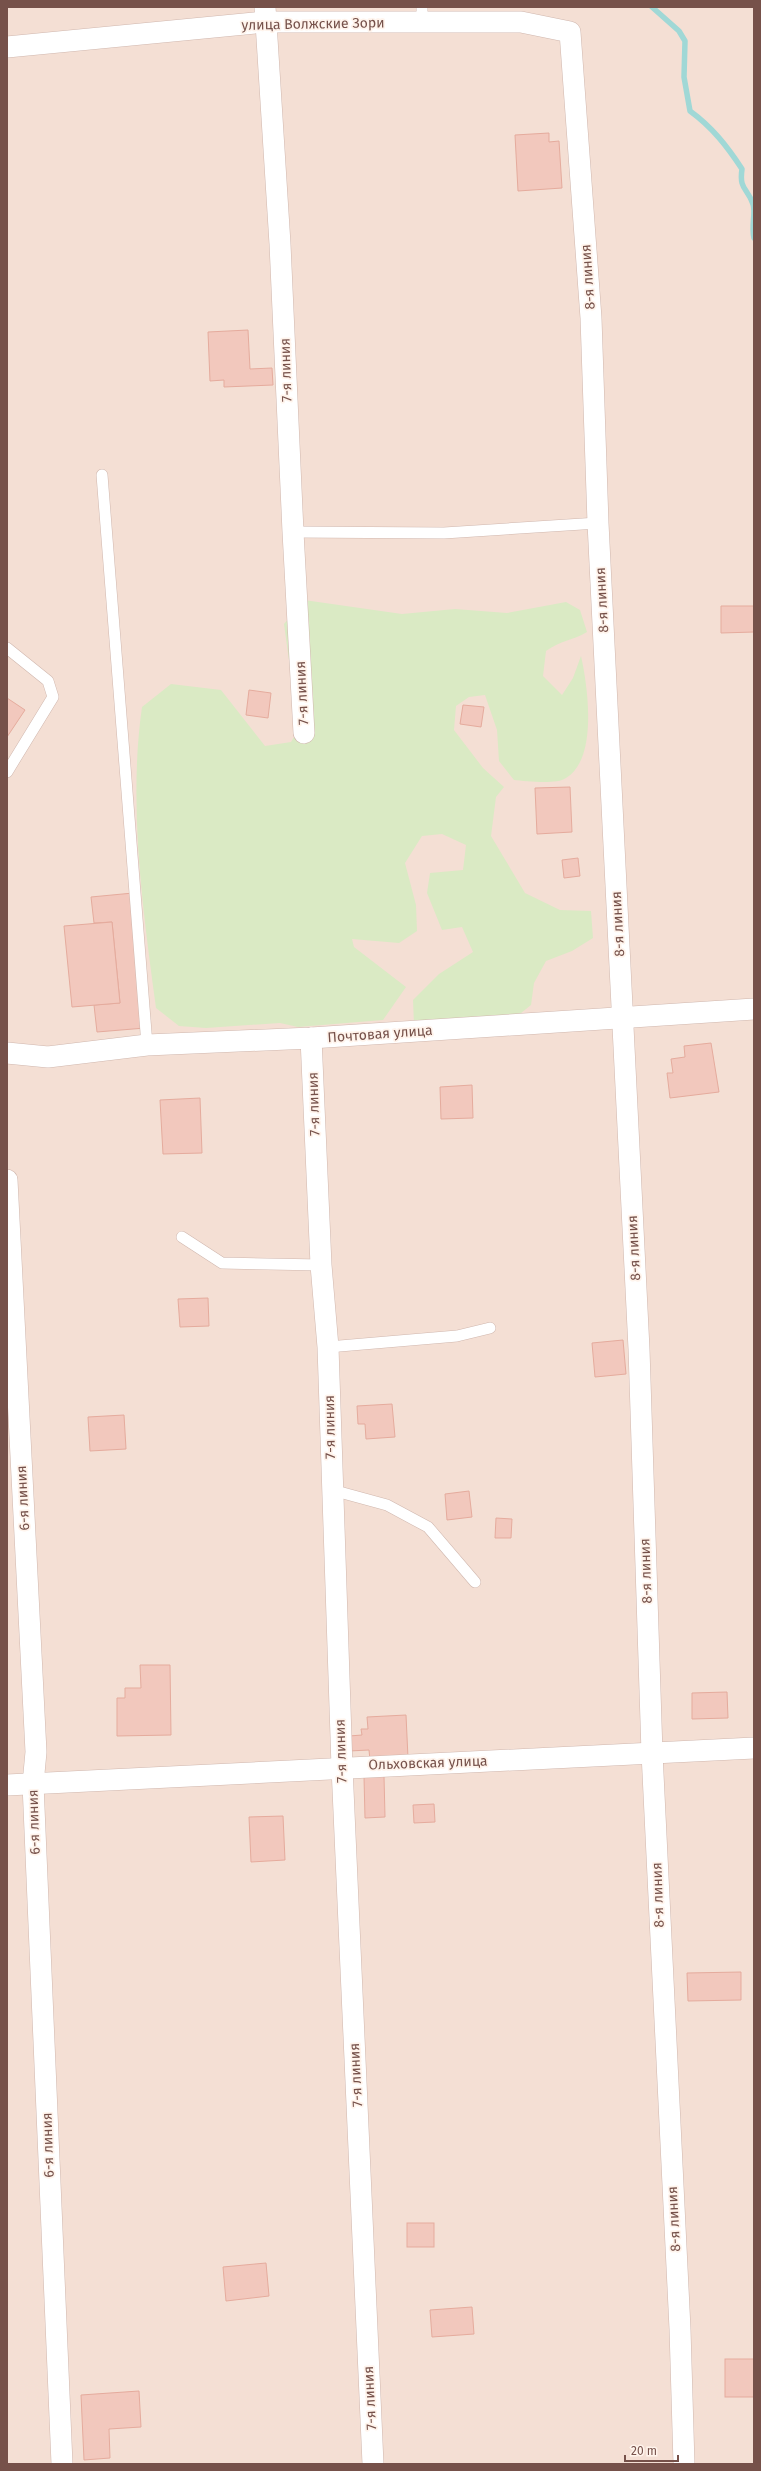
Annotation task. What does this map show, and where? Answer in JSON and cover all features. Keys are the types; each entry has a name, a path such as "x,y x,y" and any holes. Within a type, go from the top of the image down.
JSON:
{"street":[{"name":"улица Волжские Зори","path":"7,47 265,15 422,15 521,22 570,32"},
{"name":"7-я линия","path":"265,15 280,244 304,732"},
{"name":"8-я линия","path":"570,32 591,318 598,523 639,1349 652,1753 680,2329 684,2464"},
{"name":"Почтовая улица","path":"7,1053 48,1057 147,1045 311,1038 754,1009"},
{"name":"7-я линия","path":"311,1038 321,1265 328,1347 342,1767 374,2464"},
{"name":"6-я линия","path":"7,1180 36,1752 33,1784 62,2464"},
{"name":"Ольховская улица","path":"7,1785 342,1767 754,1748"}],"lane":[{"path":"102,475 147,1045"},
{"path":"293,532 444,533 598,523"},
{"path":"7,648 48,681 53,697 7,772"},
{"path":"182,1237 222,1263 321,1265"},
{"path":"328,1347 457,1336 490,1328"},
{"path":"332,1490 387,1505 428,1527 475,1582"}],"shaded area":[{"path":"7,7 754,7 754,2464 7,2464"}],"green space":[{"path":"304,600 402,614 455,609 507,613 566,602 580,610 587,632 551,647 546,651 543,676 562,695 573,678 581,656 588,703 587,739 583,755 576,769 566,778 548,782 514,780 499,761 497,730 485,695 469,697 456,706 454,730 483,768 504,787 496,797 491,836 525,893 560,910 591,911 593,938 572,951 546,961 534,983 531,1005 511,1021 414,1025 413,1000 439,974 473,952 462,927 442,930 427,893 430,873 463,870 466,845 442,834 422,836 405,863 416,905 417,931 399,943 352,939 354,947 406,987 383,1020 298,1027 280,1023 206,1028 179,1026 156,1008 142,896 137,820 136,782 142,707 171,684 221,690 265,746 291,742 306,717 291,675 284,624"}],"building":[{"path":"549,133 549,142 559,141 562,188 518,191 515,135"},
{"path":"248,330 250,369 272,368 273,385 224,387 224,380 210,381 208,332"},
{"path":"721,606 754,606 754,632 721,633"},
{"path":"249,690 271,693 268,718 246,715"},
{"path":"7,698 25,710 7,737"},
{"path":"463,705 484,707 481,727 460,724"},
{"path":"570,787 572,832 537,834 535,788"},
{"path":"578,858 580,876 564,878 562,860"},
{"path":"133,893 145,1028 97,1032 94,1005 120,1003 112,922 94,923 91,897"},
{"path":"112,922 120,1003 72,1007 64,926"},
{"path":"711,1043 719,1092 670,1098 667,1073 673,1073 671,1059 685,1057 684,1046"},
{"path":"472,1085 473,1118 441,1119 440,1087"},
{"path":"200,1098 202,1153 163,1154 160,1100"},
{"path":"208,1298 209,1326 180,1327 178,1299"},
{"path":"623,1340 626,1374 595,1377 592,1343"},
{"path":"392,1404 395,1437 366,1439 365,1424 358,1424 357,1406"},
{"path":"124,1415 126,1449 90,1451 88,1417"},
{"path":"469,1491 472,1517 447,1520 445,1494"},
{"path":"496,1518 512,1519 511,1538 495,1538"},
{"path":"140,1665 170,1665 171,1735 117,1736 117,1698 125,1698 125,1688 141,1688"},
{"path":"727,1692 728,1718 692,1719 692,1693"},
{"path":"406,1715 408,1758 370,1760 369,1750 349,1751 349,1736 362,1735 361,1729 368,1729 367,1717"},
{"path":"384,1776 385,1817 365,1818 364,1777"},
{"path":"434,1804 435,1822 414,1823 413,1805"},
{"path":"283,1816 285,1860 251,1862 249,1817"},
{"path":"741,1972 741,2000 688,2001 687,1973"},
{"path":"407,2223 434,2223 434,2247 407,2247"},
{"path":"266,2263 269,2296 226,2301 223,2267"},
{"path":"472,2307 474,2334 432,2337 430,2310"},
{"path":"725,2359 754,2359 754,2397 725,2397"},
{"path":"139,2391 141,2427 109,2429 110,2458 84,2460 81,2395"}],"waterway":[{"path":"652,7 679,31 685,41 684,77 690,111 719,137 742,169 741,176 743,185 751,198 754,208 754,238"}]}
